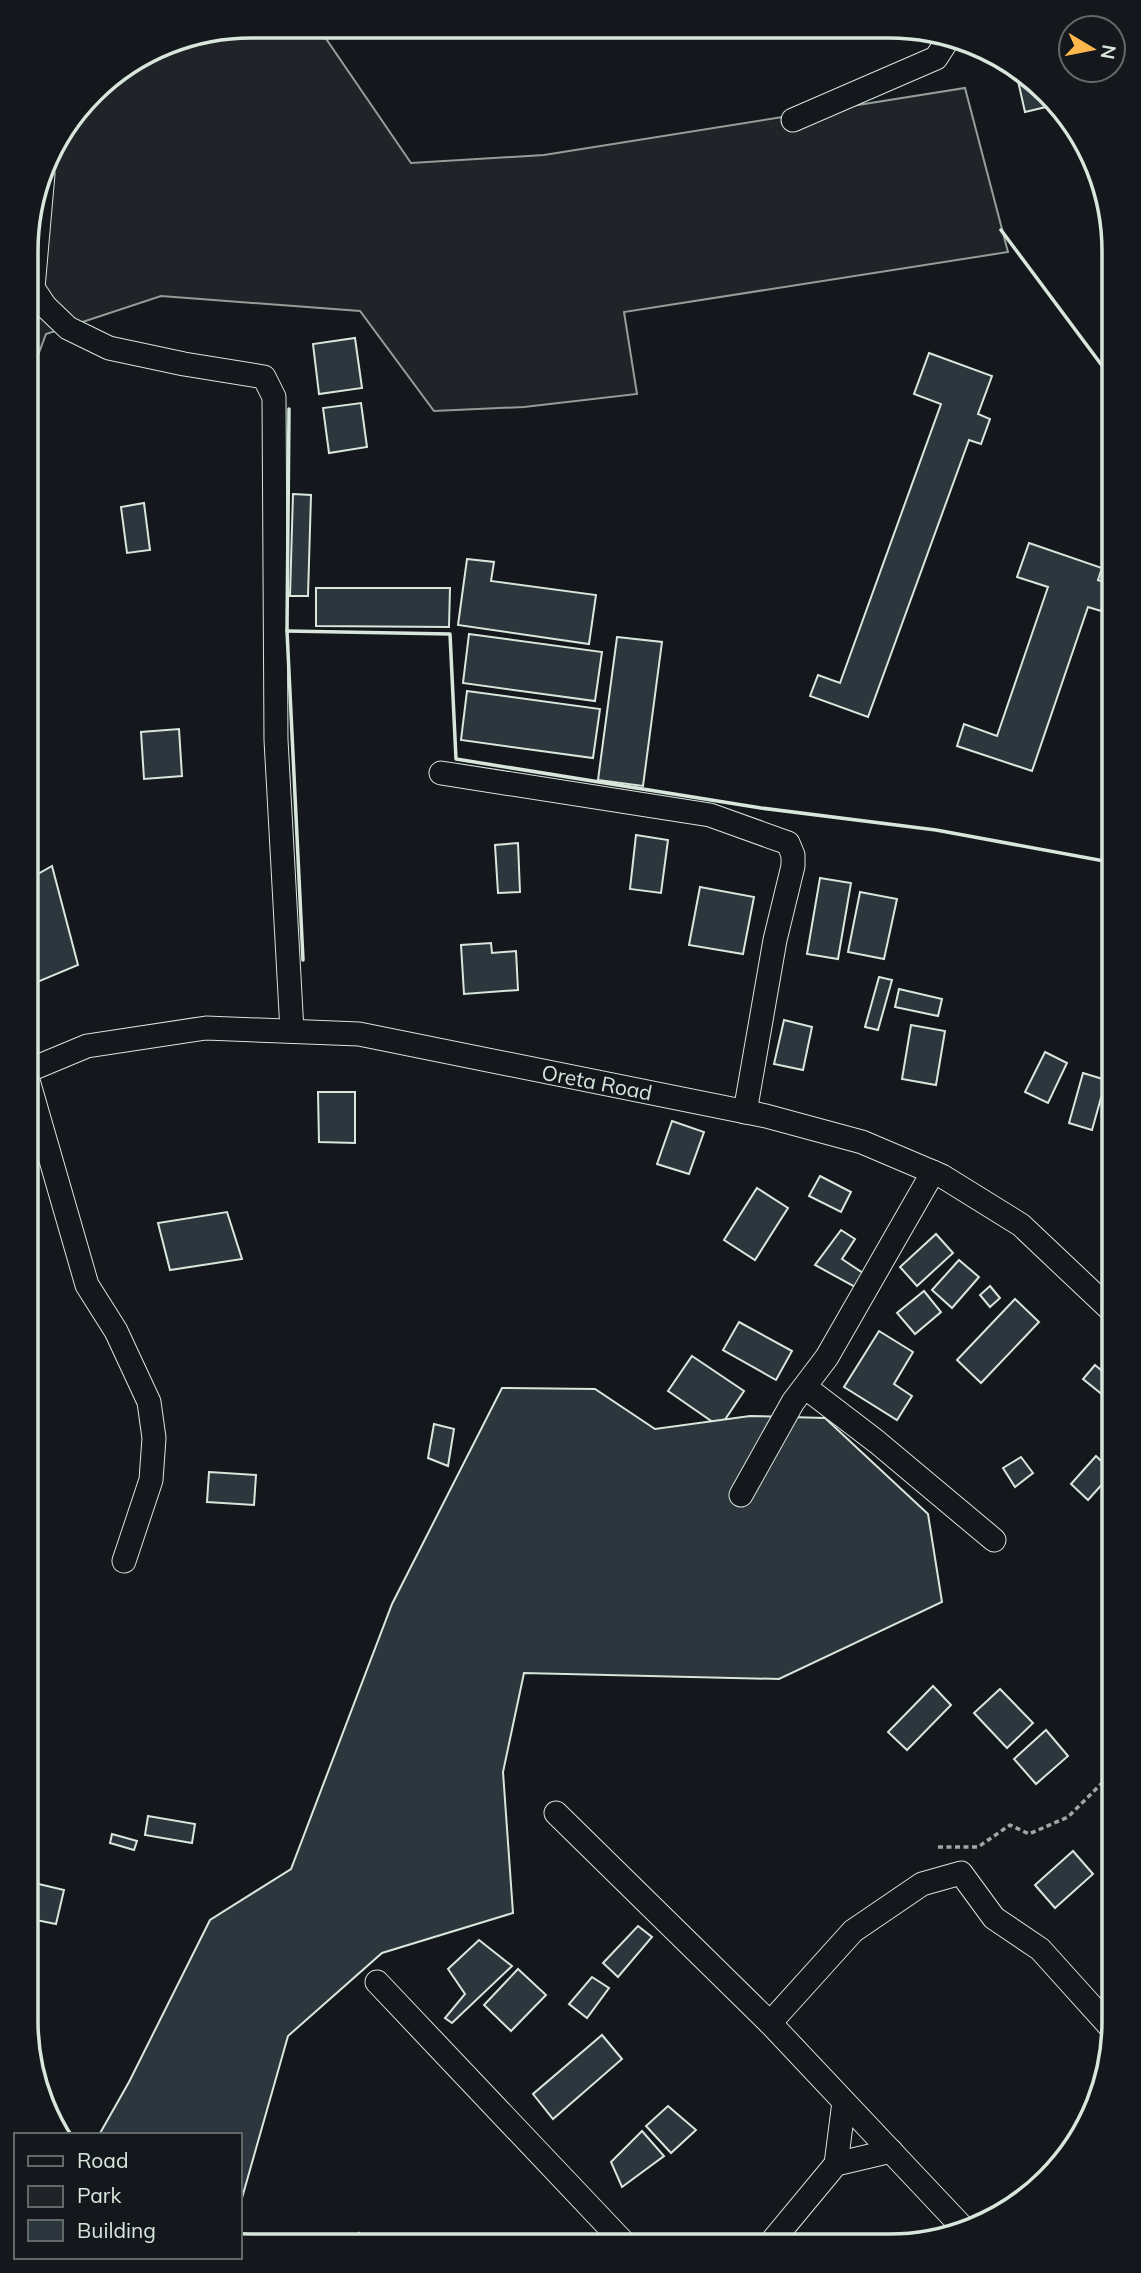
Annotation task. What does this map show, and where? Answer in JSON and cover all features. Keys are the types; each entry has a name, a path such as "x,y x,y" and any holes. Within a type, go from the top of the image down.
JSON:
{"street":[{"path":"793,120 936,58 944,46"},
{"path":"39,297 68,328 109,348 264,377 274,397 276,740 292,1031"},
{"path":"440,772 710,814 788,843 793,855 793,866 775,940 745,1112"},
{"name":"Oreta Road","path":"39,1066 87,1046 206,1028 359,1034 745,1112 862,1142 933,1172 1021,1225 1102,1302"},
{"path":"39,1119 87,1285 116,1331 149,1402 154,1438 151,1480 124,1561"},
{"path":"741,1495 793,1402 827,1357 933,1172"},
{"path":"804,1387 877,1442 994,1540"},
{"path":"556,1813 770,2023 958,2223"},
{"path":"770,2023 853,1931 922,1884 961,1873 994,1918 1040,1949 1102,2018"},
{"path":"377,1982 617,2235"},
{"path":"777,2235 836,2164 844,2102"},
{"path":"836,2164 891,2151"}],"path":[{"path":"938,1847 978,1847 1010,1825 1029,1834 1068,1817 1102,1783"}],"green space":[{"path":"237,39 326,39 411,163 544,155 965,88 1008,252 624,312 637,394 524,407 434,411 360,311 161,296 46,334 39,353 40,224 55,170 74,133 111,91 145,67 196,46"}],"building":[{"path":"1018,82 1046,107 1025,112"},
{"path":"355,338 362,388 319,394 313,344"},
{"path":"929,353 992,376 978,414 990,419 981,444 969,440 868,717 810,696 818,675 840,683 941,404 914,394"},
{"path":"361,403 367,447 329,453 323,408"},
{"path":"293,494 311,495 308,596 290,596"},
{"path":"144,503 150,550 127,553 121,507"},
{"path":"1029,543 1102,568 1098,580 1102,581 1101,611 1088,607 1032,771 957,746 964,724 997,736 1048,587 1017,577"},
{"path":"467,559 494,562 491,581 596,595 589,644 458,625"},
{"path":"316,588 450,588 449,627 316,626"},
{"path":"469,634 602,652 595,701 463,683"},
{"path":"617,637 662,642 643,786 598,780"},
{"path":"467,691 600,709 593,758 461,740"},
{"path":"179,729 182,776 144,779 141,732"},
{"path":"636,835 668,840 661,893 630,889"},
{"path":"518,843 520,892 498,893 495,845"},
{"path":"52,866 78,965 39,981 39,873"},
{"path":"820,878 851,883 838,959 807,954"},
{"path":"700,887 754,897 743,954 689,945"},
{"path":"860,892 897,899 884,959 848,952"},
{"path":"491,943 492,953 516,951 518,990 464,994 461,945"},
{"path":"879,977 892,980 878,1030 865,1027"},
{"path":"899,989 942,999 938,1016 895,1007"},
{"path":"784,1020 812,1027 803,1070 774,1064"},
{"path":"911,1025 945,1031 936,1085 902,1079"},
{"path":"1045,1052 1067,1063 1048,1103 1025,1092"},
{"path":"1083,1073 1102,1079 1102,1094 1092,1130 1069,1123"},
{"path":"318,1092 355,1092 355,1143 319,1142"},
{"path":"672,1121 704,1132 689,1174 657,1164"},
{"path":"820,1176 851,1192 841,1212 809,1196"},
{"path":"757,1188 788,1208 755,1260 724,1240"},
{"path":"227,1212 242,1259 170,1270 158,1223"},
{"path":"841,1230 855,1239 842,1259 866,1275 857,1288 815,1265"},
{"path":"936,1234 953,1253 917,1286 900,1267"},
{"path":"959,1260 979,1277 952,1308 932,1290"},
{"path":"990,1286 1000,1298 990,1307 980,1295"},
{"path":"924,1291 941,1312 915,1334 897,1313"},
{"path":"1015,1299 1039,1322 981,1383 957,1360"},
{"path":"739,1322 792,1351 776,1380 723,1350"},
{"path":"879,1331 913,1352 894,1384 912,1396 897,1420 844,1387"},
{"path":"692,1356 744,1391 720,1427 668,1391"},
{"path":"1095,1365 1102,1371 1102,1394 1083,1379"},
{"path":"502,1388 595,1389 655,1429 750,1416 825,1418 928,1514 942,1602 779,1679 524,1673 503,1772 513,1913 382,1953 288,2036 242,2198 242,2133 100,2133 129,2082 210,1920 291,1869 392,1604"},
{"path":"434,1424 454,1429 448,1466 428,1458"},
{"path":"1096,1456 1102,1462 1102,1484 1088,1500 1071,1484"},
{"path":"1021,1457 1033,1473 1015,1487 1003,1468"},
{"path":"209,1472 256,1475 254,1505 207,1502"},
{"path":"933,1686 951,1705 907,1750 888,1732"},
{"path":"1000,1689 1033,1723 1007,1748 974,1713"},
{"path":"1046,1730 1068,1756 1036,1784 1014,1759"},
{"path":"148,1816 195,1824 192,1843 145,1835"},
{"path":"112,1834 137,1841 134,1850 110,1843"},
{"path":"1073,1851 1093,1874 1055,1908 1035,1885"},
{"path":"39,1884 64,1890 56,1924 39,1921"},
{"path":"638,1926 652,1937 618,1977 603,1963"},
{"path":"479,1940 512,1966 452,2023 445,2018 465,1994 448,1969"},
{"path":"518,1969 546,1995 511,2031 484,2005"},
{"path":"592,1977 609,1988 587,2018 569,2004"},
{"path":"602,2035 622,2059 553,2119 533,2094"},
{"path":"668,2106 696,2130 671,2153 646,2126"},
{"path":"642,2131 664,2156 622,2187 611,2162"}],"wall":[{"path":"1001,230 1102,366"},
{"path":"289,409 287,631 303,960"},
{"path":"287,631 450,634 456,759 761,808 936,830 1102,861"}]}
